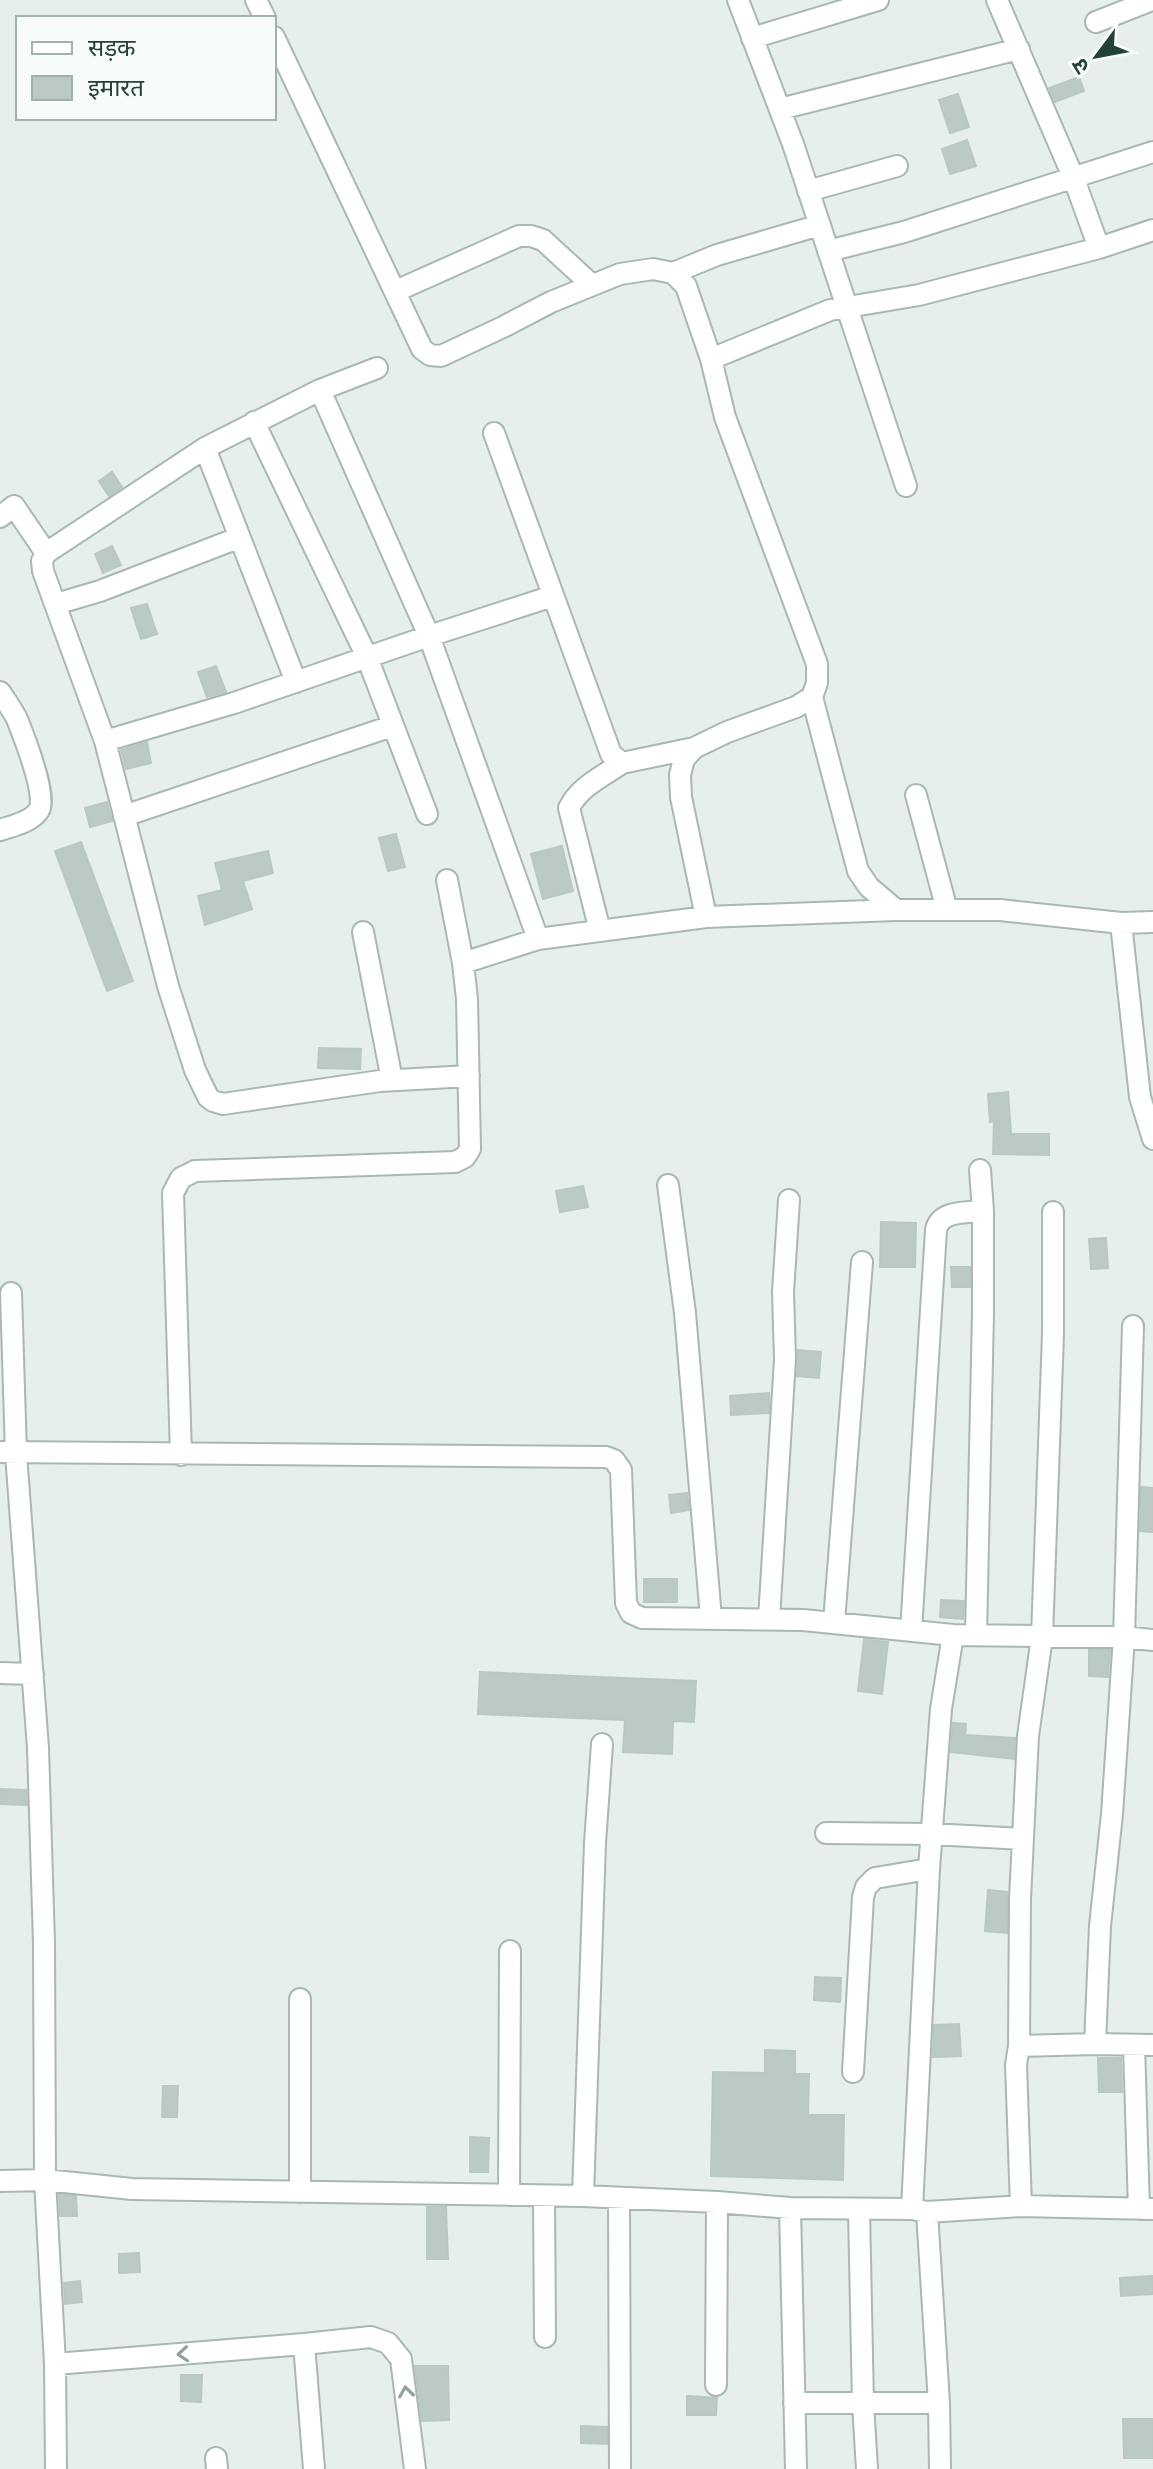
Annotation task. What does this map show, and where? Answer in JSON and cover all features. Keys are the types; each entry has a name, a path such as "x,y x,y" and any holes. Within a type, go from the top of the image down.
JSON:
{"street":[{"path":"738,0 780,109 906,486"},
{"path":"752,38 878,0"},
{"path":"997,0 1074,179 1099,248"},
{"path":"1096,22 1152,0"},
{"path":"276,41 422,349 430,355 441,356 551,302 620,274 653,269 673,273 717,255 820,225"},
{"path":"780,109 1019,49"},
{"path":"828,251 904,232 1153,152"},
{"path":"808,191 897,166"},
{"path":"711,359 830,310 919,295 1099,248 1153,230"},
{"path":"396,291 519,236 543,240 592,285"},
{"path":"673,273 686,286 711,359 725,417 817,664 817,683 812,697 858,871 869,887 896,910"},
{"path":"377,368 320,390 205,448 46,553 42,561 43,571 105,741 168,986 195,1070 208,1097 223,1104 392,1080 469,1076"},
{"path":"320,390 429,636 538,939"},
{"path":"254,422 367,657 427,814"},
{"path":"494,433 607,747 622,763"},
{"path":"205,448 296,682"},
{"path":"0,517 14,506 46,553"},
{"path":"56,604 100,591 238,538"},
{"path":"105,741 234,703 553,596"},
{"path":"0,692 8,721 30,755 41,801 39,810 27,820 0,830"},
{"path":"600,931 569,808 575,796 622,763 694,748 727,732 796,707 812,697"},
{"path":"124,816 392,726"},
{"path":"694,748 684,759 680,775 681,797 706,917"},
{"path":"916,795 947,910"},
{"path":"181,1455 173,1193 181,1178 195,1171 455,1162 465,1157 470,1149 467,999 447,880"},
{"path":"463,963 538,939 706,917 896,910 1000,910 1121,923 1153,922"},
{"path":"1121,923 1140,1097 1153,1139"},
{"path":"363,932 392,1080"},
{"path":"976,1635 983,1313 980,1170"},
{"path":"668,1185 685,1313 711,1618"},
{"path":"769,1619 785,1359 783,1292 789,1200"},
{"path":"911,1631 937,1224 943,1217 983,1211"},
{"path":"1021,2206 1016,2065 1019,2046 1023,1839 1028,1736 1042,1637 1053,1334 1053,1212"},
{"path":"834,1622 862,1262"},
{"path":"11,1293 8,1453 33,1674 44,1943 45,2180 55,2364 56,2469"},
{"path":"1095,2044 1100,1926 1112,1814 1124,1637 1133,1326"},
{"path":"8,1453 606,1457 614,1460 621,1470 626,1603 631,1613 642,1618 769,1619 834,1622 953,1635 1153,1640"},
{"path":"940,2469 939,2403 919,2211 929,1869 941,1709 953,1635"},
{"path":"0,1673 33,1674"},
{"path":"583,2196 595,1843 602,1744"},
{"path":"826,1833 1023,1839"},
{"path":"853,2072 866,1887 875,1878 929,1869"},
{"path":"509,2195 510,1951"},
{"path":"300,1999 300,2192"},
{"path":"0,2181 45,2180 132,2189 583,2196 859,2210 919,2211 1021,2206 1146,2209 1144,2045 1019,2046"},
{"path":"544,2196 545,2337"},
{"path":"619,2199 620,2469"},
{"path":"716,2385 717,2202"},
{"path":"790,2208 796,2469"},
{"path":"859,2210 867,2469"},
{"path":"55,2364 371,2337 388,2343 401,2359 415,2469"},
{"path":"304,2344 314,2469"},
{"path":"794,2403 939,2403"}],"building":[{"path":"1079,77 1084,91 1055,102 1049,88"},
{"path":"958,94 969,127 950,133 939,100"},
{"path":"967,140 976,166 950,174 942,149"},
{"path":"112,472 122,487 109,496 99,481"},
{"path":"112,546 121,565 103,573 95,554"},
{"path":"147,604 157,634 141,639 131,608"},
{"path":"216,666 226,692 207,697 198,672"},
{"path":"147,742 151,763 126,769 121,750"},
{"path":"107,802 112,821 90,827 85,808"},
{"path":"396,834 405,867 388,871 379,838"},
{"path":"81,842 133,981 107,991 55,851"},
{"path":"562,846 573,891 543,899 531,854"},
{"path":"268,851 273,873 243,881 252,909 205,925 198,896 222,890 215,863"},
{"path":"319,1048 361,1049 360,1069 318,1068"},
{"path":"1008,1092 1011,1134 1049,1134 1049,1155 993,1154 994,1121 990,1122 988,1094"},
{"path":"583,1186 588,1207 560,1212 556,1191"},
{"path":"881,1222 916,1223 915,1267 880,1267"},
{"path":"1106,1238 1108,1268 1091,1269 1089,1239"},
{"path":"951,1267 970,1267 970,1287 952,1287"},
{"path":"798,1350 821,1352 819,1378 797,1376"},
{"path":"769,1393 769,1413 731,1415 730,1396"},
{"path":"1141,1487 1153,1488 1153,1532 1140,1531"},
{"path":"687,1493 689,1510 671,1513 669,1495"},
{"path":"644,1579 677,1579 677,1602 644,1602"},
{"path":"941,1600 964,1601 963,1619 940,1617"},
{"path":"864,1639 888,1642 882,1694 858,1691"},
{"path":"1089,1650 1110,1650 1108,1677 1089,1676"},
{"path":"480,1672 696,1681 694,1722 673,1721 672,1754 623,1752 625,1720 478,1714"},
{"path":"953,1723 966,1724 965,1735 1015,1738 1014,1759 951,1752"},
{"path":"0,1789 26,1790 27,1805 0,1804"},
{"path":"988,1890 1007,1892 1007,1933 985,1931"},
{"path":"815,1977 841,1978 840,2002 814,2000"},
{"path":"959,2024 961,2056 933,2057 934,2025"},
{"path":"765,2050 795,2051 795,2074 809,2074 808,2115 844,2115 843,2180 711,2176 713,2072 765,2073"},
{"path":"1098,2058 1121,2058 1122,2092 1099,2092"},
{"path":"163,2086 178,2086 177,2117 162,2117"},
{"path":"470,2137 489,2138 488,2172 470,2172"},
{"path":"59,2194 76,2196 77,2216 60,2216"},
{"path":"427,2207 446,2207 448,2259 427,2259"},
{"path":"139,2253 140,2272 119,2273 119,2254"},
{"path":"1153,2276 1153,2294 1121,2296 1120,2278"},
{"path":"80,2281 82,2302 65,2304 64,2283"},
{"path":"415,2366 448,2366 449,2420 422,2421"},
{"path":"181,2375 202,2375 201,2402 181,2401"},
{"path":"687,2396 717,2398 716,2415 687,2415"},
{"path":"1123,2419 1153,2419 1153,2458 1124,2458"},
{"path":"581,2426 607,2427 607,2444 581,2443"}]}
